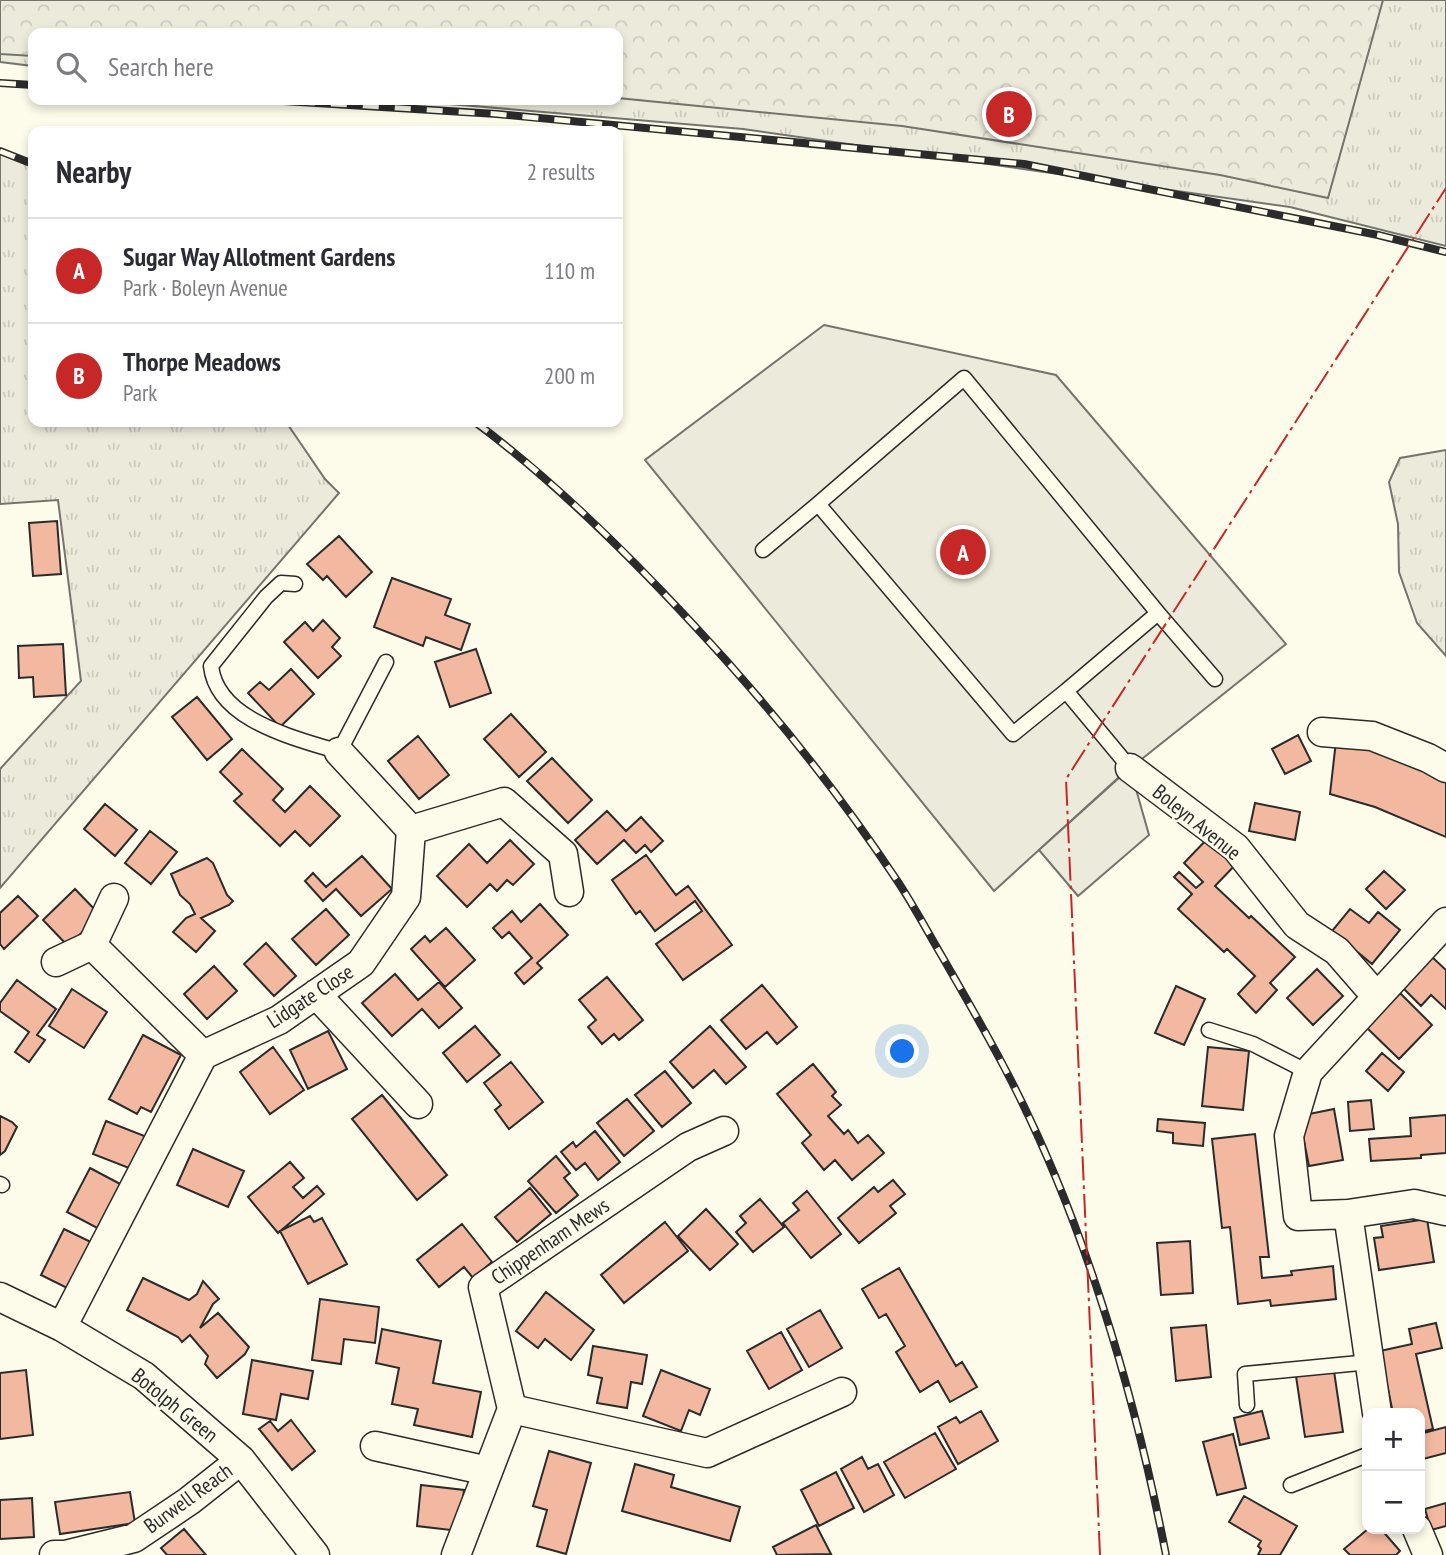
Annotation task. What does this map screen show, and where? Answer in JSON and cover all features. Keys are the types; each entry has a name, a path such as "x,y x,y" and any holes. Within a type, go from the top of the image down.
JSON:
{"street":[{"path":"1322,733 1373,736 1446,768"},
{"path":"339,752 411,830 504,802 563,854 569,892"},
{"name":"Boleyn Avenue","path":"1130,768 1236,848 1297,925 1337,951 1377,997"},
{"name":"Lidgate Close","path":"203,1055 279,1020 361,962 406,897 411,830"},
{"path":"56,962 92,945 114,898"},
{"path":"1446,922 1308,1072 1289,1136 1298,1216 1348,1214 1414,1204 1446,1210"},
{"path":"62,1327 203,1055 92,945"},
{"path":"316,994 418,1104"},
{"name":"Chippenham Mews","path":"512,1409 483,1287 688,1147 724,1131"},
{"path":"1348,1214 1376,1408"},
{"name":"Botolph Green","path":"0,1297 62,1327 144,1376 240,1460 315,1555"},
{"path":"461,1553 512,1409 707,1453 842,1392"},
{"path":"375,1446 488,1471"},
{"name":"Burwell Reach","path":"54,1555 65,1555 134,1538 240,1460"},
{"path":"1419,1534 1428,1555"}],"lane":[{"path":"763,550 964,378 1215,679"},
{"path":"818,504 1013,734 1158,612"},
{"path":"295,584 281,583 266,597 211,666 213,680 228,699 258,725 339,752 386,662"},
{"path":"1066,691 1130,768"},
{"path":"1209,1030 1252,1044 1308,1072"},
{"path":"1247,1405 1245,1374 1370,1362"},
{"path":"1292,1485 1362,1457"}],"green space":[{"path":"0,0 1446,0 1446,246 1290,207 743,129 462,105 623,105 623,28 28,28 28,65 0,62"},
{"path":"0,0 1383,0 1328,198 1220,175 902,126 623,98 623,28 28,28 28,56 0,54"},
{"path":"0,151 28,162 28,427 289,427 325,479 339,493 0,888 0,769 81,681 58,500 0,504"},
{"path":"824,325 1056,375 1286,644 1118,778 994,891 645,460"},
{"path":"1446,450 1446,656 1417,623 1399,572 1398,524 1389,482 1400,458"}],"shaded area":[{"path":"1130,768 1149,835 1078,896 1039,850"}],"building":[{"path":"57,521 61,574 33,576 29,523"},
{"path":"339,536 372,572 346,597 327,576 323,580 307,564"},
{"path":"392,578 451,599 445,615 470,624 461,650 426,637 423,646 374,627"},
{"path":"323,620 340,638 332,647 341,656 318,678 284,642 305,622 313,631"},
{"path":"63,644 66,695 34,697 33,677 19,678 18,646"},
{"path":"476,649 491,693 450,707 435,662"},
{"path":"291,669 314,694 280,727 248,693 260,682 269,690"},
{"path":"197,697 232,739 207,760 172,717"},
{"path":"511,714 546,752 519,777 484,739"},
{"path":"1298,735 1311,761 1285,774 1272,749"},
{"path":"418,736 449,775 419,799 388,761"},
{"path":"1336,741 1385,752 1446,781 1446,837 1375,807 1330,794"},
{"path":"242,749 283,789 273,800 285,812 310,786 340,816 310,846 295,831 280,846 234,801 242,794 220,772"},
{"path":"552,758 592,800 568,823 527,781"},
{"path":"1255,803 1300,812 1295,840 1249,831"},
{"path":"105,804 137,830 115,856 84,829"},
{"path":"607,811 626,831 641,817 663,841 651,852 645,845 636,853 624,840 597,864 575,840"},
{"path":"150,831 177,852 151,884 125,863"},
{"path":"1211,835 1239,861 1215,886 1295,957 1270,983 1277,990 1256,1013 1238,994 1255,976 1227,949 1224,952 1178,909 1192,894 1174,877 1179,872 1196,888 1203,882 1184,863"},
{"path":"510,840 534,864 513,885 507,880 497,891 490,884 467,907 437,876 469,844 487,863"},
{"path":"646,855 676,895 688,886 732,945 683,980 656,944 702,911 695,901 655,931 640,911 636,914 612,880"},
{"path":"362,856 392,889 361,916 336,889 323,901 305,881 313,873 326,887"},
{"path":"207,858 213,863 227,895 233,901 201,918 215,931 196,952 173,932 186,918 195,914 190,904 180,895 171,874"},
{"path":"1384,871 1405,890 1386,909 1366,889"},
{"path":"75,889 100,915 68,946 43,920"},
{"path":"18,896 38,916 4,949 0,944 0,913"},
{"path":"540,904 568,935 537,963 542,968 524,984 515,973 532,958 509,932 502,938 493,928 512,911 521,922"},
{"path":"326,909 349,935 316,965 292,939"},
{"path":"1350,909 1369,923 1378,912 1400,930 1372,964 1332,931"},
{"path":"446,928 475,960 445,987 411,949 425,936 430,942"},
{"path":"266,943 296,976 274,996 244,964"},
{"path":"1431,956 1446,970 1446,1009 1431,995 1421,1006 1402,987"},
{"path":"214,966 237,991 207,1019 184,994"},
{"path":"1317,969 1343,996 1313,1025 1287,998"},
{"path":"395,974 418,1000 439,982 462,1008 439,1028 422,1009 392,1036 362,1003"},
{"path":"607,977 643,1020 619,1040 614,1034 602,1044 588,1027 596,1020 579,1000"},
{"path":"17,980 56,1009 37,1035 45,1040 29,1062 15,1052 29,1032 0,1011 0,1003"},
{"path":"762,985 797,1027 777,1044 767,1032 746,1049 721,1020"},
{"path":"1176,986 1205,999 1184,1045 1155,1033"},
{"path":"72,989 107,1012 84,1048 49,1026"},
{"path":"1400,993 1432,1025 1399,1059 1367,1028"},
{"path":"475,1026 500,1055 467,1082 443,1053"},
{"path":"710,1026 746,1067 726,1084 714,1070 693,1088 670,1062"},
{"path":"328,1031 347,1069 308,1089 290,1050"},
{"path":"143,1035 181,1055 151,1112 141,1107 137,1114 109,1099"},
{"path":"273,1047 304,1090 270,1114 240,1072"},
{"path":"1208,1047 1249,1051 1243,1110 1202,1106"},
{"path":"1382,1053 1404,1072 1388,1091 1366,1071"},
{"path":"511,1062 543,1102 509,1129 495,1110 501,1105 484,1083"},
{"path":"813,1064 836,1092 832,1096 841,1105 828,1116 844,1134 848,1130 858,1143 868,1135 884,1153 852,1180 835,1160 824,1170 802,1143 811,1135 777,1094"},
{"path":"665,1071 691,1103 662,1127 635,1095"},
{"path":"382,1095 447,1175 417,1200 352,1119"},
{"path":"627,1099 654,1131 624,1156 597,1123"},
{"path":"1371,1100 1374,1129 1350,1131 1348,1102"},
{"path":"1334,1109 1343,1160 1309,1166 1299,1116"},
{"path":"1446,1115 1446,1153 1421,1155 1421,1158 1371,1161 1369,1139 1411,1136 1410,1118"},
{"path":"0,1116 17,1127 5,1151 0,1155"},
{"path":"1158,1119 1205,1123 1203,1146 1173,1143 1173,1133 1157,1131"},
{"path":"106,1121 147,1137 134,1170 93,1154"},
{"path":"595,1131 620,1162 598,1180 585,1163 576,1170 561,1152 573,1142 576,1147"},
{"path":"1255,1134 1269,1257 1260,1257 1262,1278 1333,1266 1336,1299 1271,1306 1270,1300 1238,1304 1230,1227 1222,1228 1212,1139"},
{"path":"193,1149 244,1171 228,1207 177,1185"},
{"path":"556,1156 570,1173 564,1178 578,1195 556,1213 528,1181"},
{"path":"290,1162 304,1178 293,1187 303,1198 317,1186 324,1194 278,1233 248,1197"},
{"path":"90,1168 124,1186 101,1230 67,1212"},
{"path":"893,1180 905,1194 890,1206 896,1213 859,1243 838,1218 874,1187 878,1192"},
{"path":"530,1188 551,1214 517,1242 495,1217"},
{"path":"807,1191 841,1234 811,1258 783,1223 799,1210 793,1203"},
{"path":"760,1199 784,1227 753,1252 736,1232 746,1223 740,1216"},
{"path":"706,1209 738,1244 710,1270 678,1236"},
{"path":"310,1216 314,1222 322,1218 347,1264 308,1284 280,1231"},
{"path":"1427,1219 1434,1262 1379,1270 1374,1238 1383,1237 1381,1226"},
{"path":"665,1222 688,1251 624,1303 601,1275"},
{"path":"462,1224 492,1262 473,1278 464,1267 439,1287 417,1260"},
{"path":"64,1229 95,1244 73,1291 41,1275"},
{"path":"1190,1241 1193,1293 1161,1295 1157,1243"},
{"path":"899,1268 956,1366 962,1362 977,1387 950,1402 938,1381 920,1392 896,1352 905,1346 886,1314 879,1318 862,1289"},
{"path":"143,1278 189,1300 197,1294 203,1281 219,1299 213,1304 200,1328 218,1313 249,1347 245,1354 217,1378 205,1364 208,1356 190,1335 182,1342 178,1337 127,1310"},
{"path":"546,1292 594,1330 571,1360 545,1339 538,1348 516,1331"},
{"path":"320,1299 379,1307 375,1343 344,1339 341,1364 312,1360"},
{"path":"820,1310 842,1348 809,1367 787,1329"},
{"path":"1436,1323 1442,1348 1416,1354 1433,1429 1425,1431 1425,1408 1392,1408 1380,1351 1412,1344 1409,1329"},
{"path":"1206,1325 1211,1377 1176,1381 1171,1328"},
{"path":"382,1329 441,1341 433,1383 481,1392 472,1437 414,1425 418,1409 392,1404 399,1368 376,1363"},
{"path":"781,1332 802,1370 769,1389 747,1351"},
{"path":"593,1346 647,1355 642,1384 631,1382 627,1408 597,1403 602,1378 588,1375"},
{"path":"252,1360 313,1371 308,1399 281,1394 276,1420 243,1414"},
{"path":"26,1370 33,1435 0,1439 0,1373"},
{"path":"661,1370 710,1389 700,1415 689,1410 681,1431 643,1416"},
{"path":"1334,1371 1343,1432 1305,1437 1296,1376"},
{"path":"981,1411 998,1441 958,1464 938,1427 956,1417 960,1423"},
{"path":"1262,1411 1269,1438 1240,1445 1234,1418"},
{"path":"291,1420 315,1451 292,1470 259,1429 270,1421 278,1431"},
{"path":"1446,1427 1446,1453 1425,1458 1425,1433"},
{"path":"935,1433 956,1469 905,1498 884,1462"},
{"path":"1233,1434 1246,1488 1217,1495 1203,1442"},
{"path":"549,1451 591,1463 566,1554 537,1546 547,1510 533,1506"},
{"path":"862,1457 868,1469 878,1464 894,1495 864,1512 841,1469"},
{"path":"635,1464 674,1475 671,1487 740,1507 730,1541 622,1511"},
{"path":"836,1472 854,1508 819,1526 801,1490"},
{"path":"421,1485 464,1490 459,1531 417,1526"},
{"path":"130,1492 135,1523 60,1534 55,1502"},
{"path":"1244,1496 1297,1526 1280,1555 1258,1555 1261,1541 1229,1522"},
{"path":"32,1498 34,1537 0,1539 0,1500"},
{"path":"1446,1503 1446,1526 1431,1530 1425,1509"},
{"path":"816,1525 831,1554 777,1555 773,1547"},
{"path":"184,1529 206,1555 167,1555 161,1548"},
{"path":"1362,1534 1385,1534 1400,1551 1396,1555 1350,1555 1344,1549"}],"railway":[{"path":"0,83 28,85"},
{"path":"349,105 497,114 1024,164 1378,235 1446,252"},
{"path":"0,151 28,162"},
{"path":"482,427 587,517 640,568 718,651 823,777 907,896 1003,1065 1031,1122 1081,1242 1121,1367 1166,1555"}],"power":[{"path":"1100,1555 1066,779 1446,188"}],"place":[{"name":"Thorpe Meadows","path":"1009,114"},
{"name":"Sugar Way Allotment Gardens","path":"963,552"}]}
